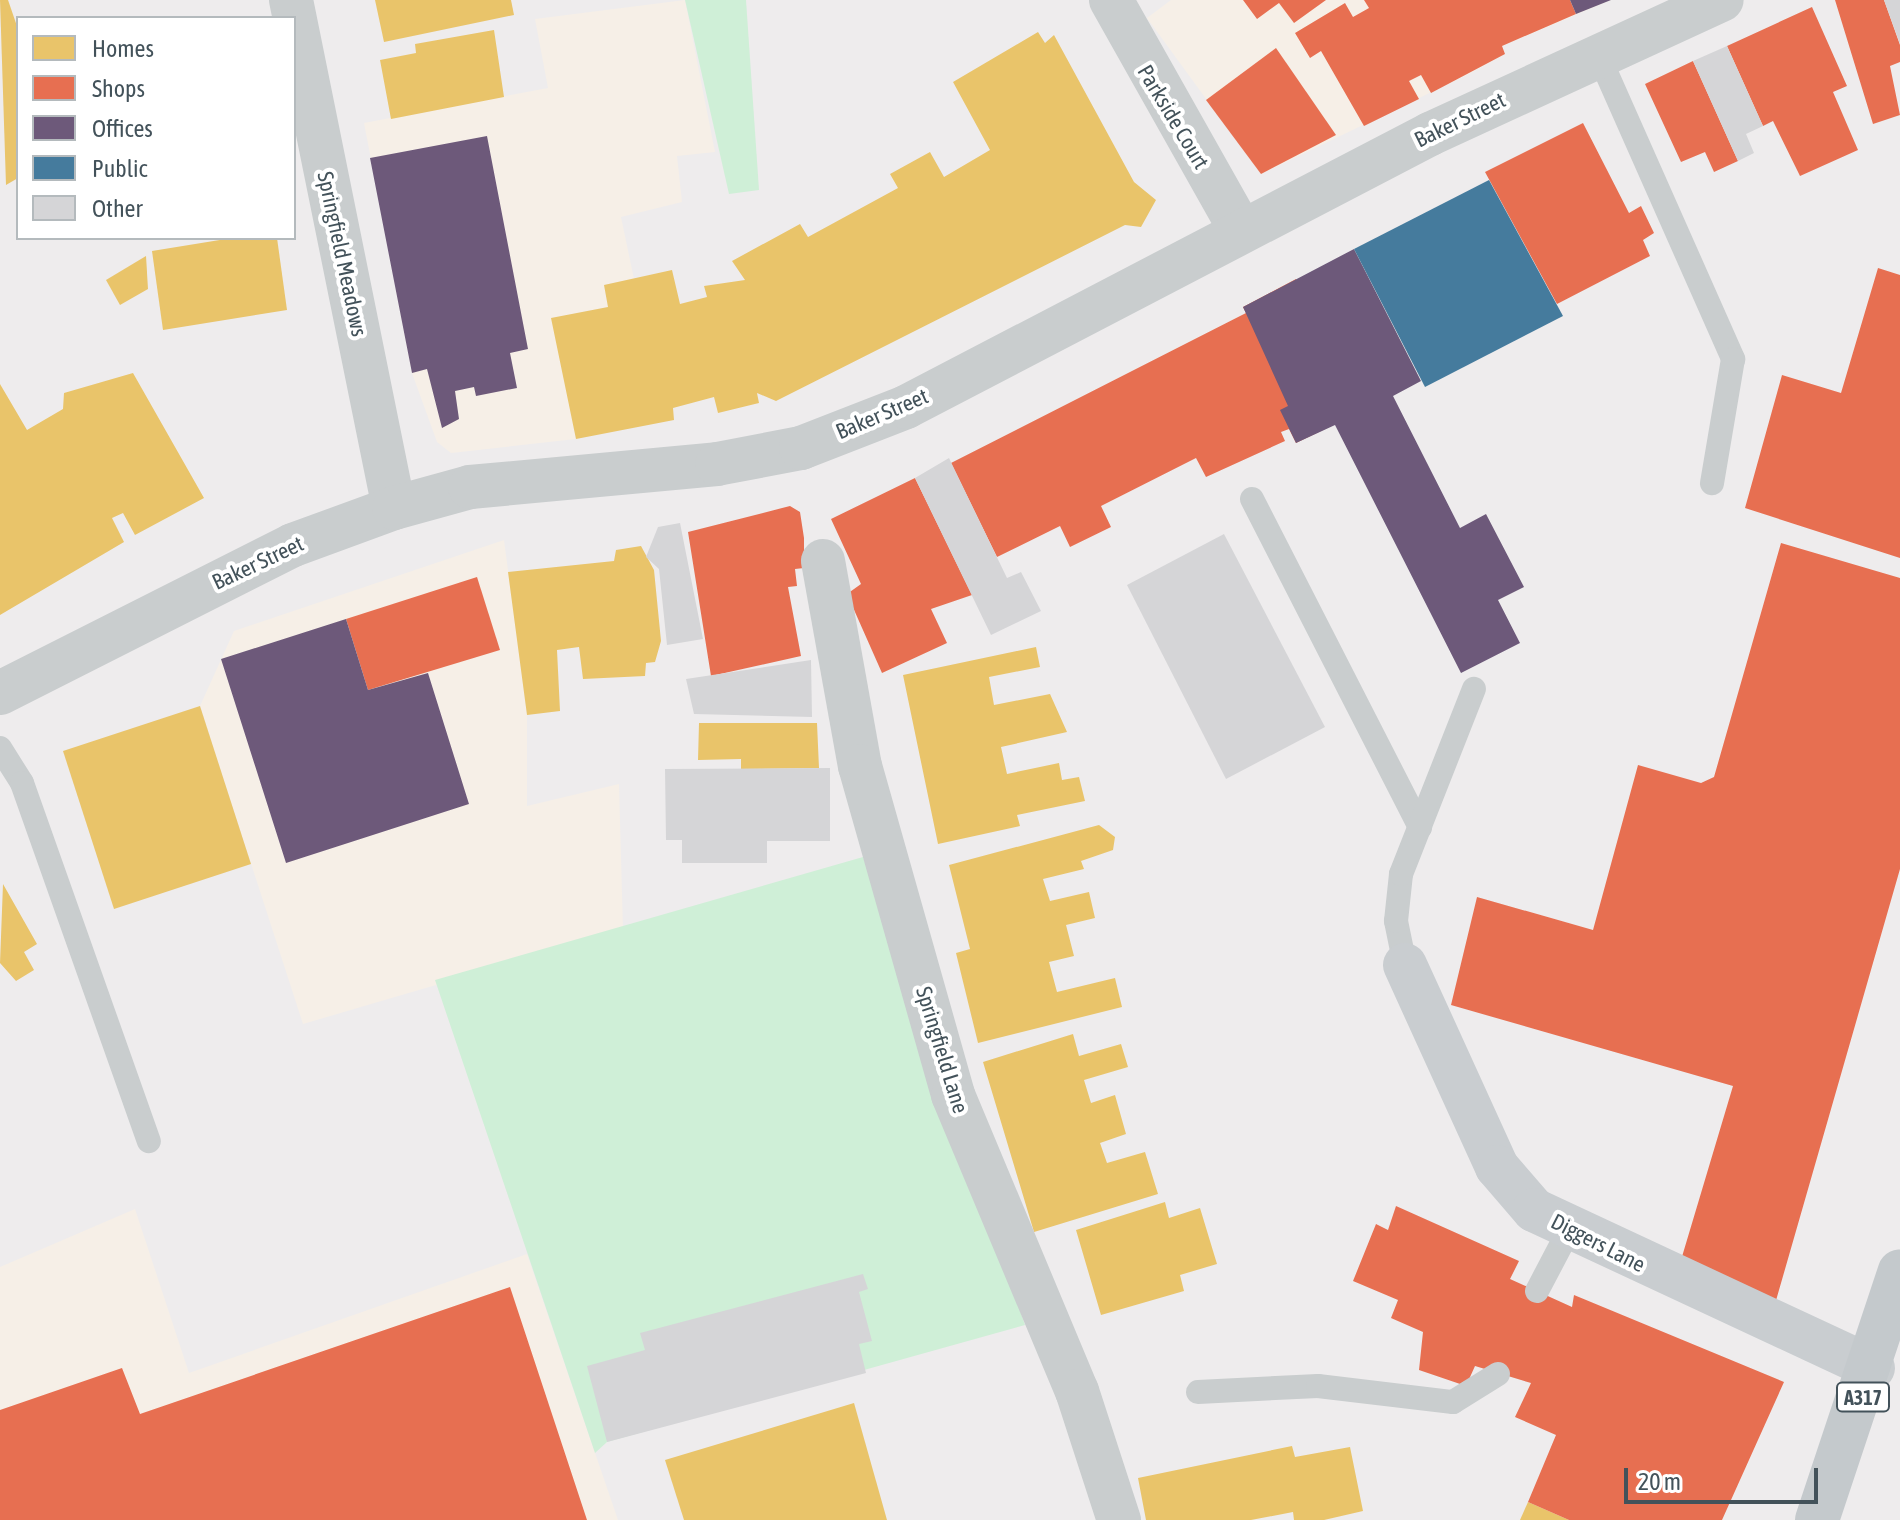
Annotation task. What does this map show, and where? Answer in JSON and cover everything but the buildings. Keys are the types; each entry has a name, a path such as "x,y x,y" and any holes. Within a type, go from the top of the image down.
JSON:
{"main road":[{"name":"A317","path":"1817,1520 1873,1368 1900,1271"}],"street":[{"name":"Parkside Court","path":"1111,0 1241,231"},
{"name":"Baker Street","path":"0,693 293,545 394,508 470,487 717,464 801,448 906,407 1241,231 1598,54 1722,0"},
{"name":"Springfield Meadows","path":"296,25 394,508"},
{"name":"Springfield Lane","path":"823,561 860,766 953,1095 1077,1391 1119,1520"},
{"name":"Diggers Lane","path":"1405,965 1497,1167 1534,1210 1568,1232 1873,1368"}],"lane":[{"path":"1598,54 1733,359 1712,483"},
{"path":"1252,499 1420,828"},
{"path":"1405,965 1396,921 1401,874 1474,689"},
{"path":"0,748 22,783 149,1141"},
{"path":"1537,1291 1568,1232"},
{"path":"1198,1392 1318,1386 1453,1402 1498,1374"}],"shaded area":[{"path":"685,0 715,152 677,156 682,202 621,217 634,279 604,285 608,307 552,318 576,439 451,453 437,442 412,373 364,123 548,88 535,19"},
{"path":"1171,0 1611,0 1502,46 1505,54 1469,74 1261,174 1147,18"},
{"path":"504,540 527,715 527,806 619,784 623,930 303,1024 200,706 234,631"},
{"path":"135,1209 189,1373 527,1254 618,1520 0,1520 0,1267"}],"green space":[{"path":"685,0 746,0 759,190 729,194"},
{"path":"863,857 1025,1325 607,1442 595,1453 435,980"}]}
